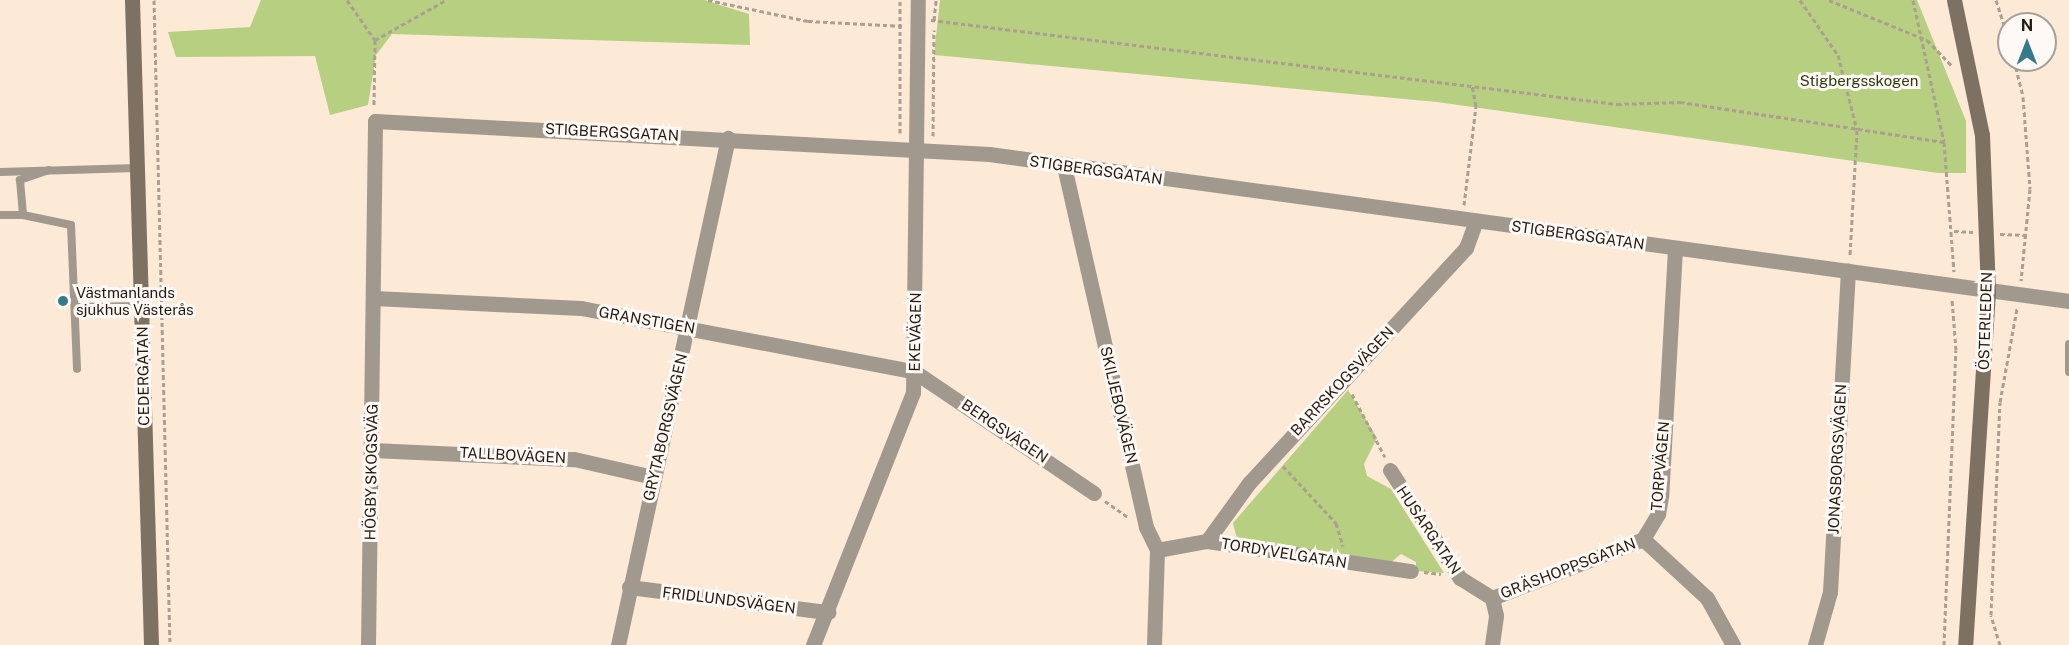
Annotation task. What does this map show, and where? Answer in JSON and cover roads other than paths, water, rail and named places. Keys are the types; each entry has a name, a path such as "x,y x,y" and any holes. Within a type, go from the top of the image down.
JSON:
{"street":[{"name":"CEDERGATAN","path":"132,0 152,645"},
{"name":"EKEVÄGEN","path":"813,645 913,393 918,0"},
{"name":"ÖSTERLEDEN","path":"1954,0 1982,135 1988,292 1965,645"},
{"name":"STIGBERGSGATAN","path":"374,298 375,121 917,148 2069,301"},
{"name":"GRYTABORGSVÄGEN","path":"618,645 728,138"},
{"name":"SKILJEBOVÄGEN","path":"1064,166 1146,527 1157,550 1154,645"},
{"name":"BARRSKOGSVÄGEN","path":"1206,541 1274,456 1466,248 1476,221"},
{"name":"TORPVÄGEN","path":"1643,539 1658,514 1661,496 1675,249"},
{"name":"JONASBORGSVÄGEN","path":"1815,645 1830,592 1848,271"},
{"name":"GRANSTIGEN","path":"374,298 581,308 915,372"},
{"name":"HÖGBY SKOGSVÄG","path":"368,645 374,298"},
{"name":"BERGSVÄGEN","path":"915,372 1094,493"},
{"name":"TALLBOVÄGEN","path":"372,450 574,459 653,477"},
{"name":"HUSARGATAN","path":"1390,470 1460,578 1492,598"},
{"name":"GRÄSHOPPSGATAN","path":"1492,598 1643,539"},
{"path":"1643,539 1707,598 1733,645"},
{"name":"TORDYVELGATAN","path":"1157,550 1206,541 1411,571"},
{"name":"FRIDLUNDSVÄGEN","path":"629,588 828,612"},
{"path":"1492,598 1496,616 1492,645"}],"lane":[{"path":"0,172 137,168"},
{"path":"22,215 20,180 49,170"},
{"path":"0,215 22,215 71,225 77,369"},
{"path":"75,307 141,306"},
{"path":"2069,344 2069,372"}],"place":[{"name":"Västmanlands sjukhus Västerås","path":"63,301"}],"park label":[{"name":"Stigbergsskogen","path":"1859,81"}]}
